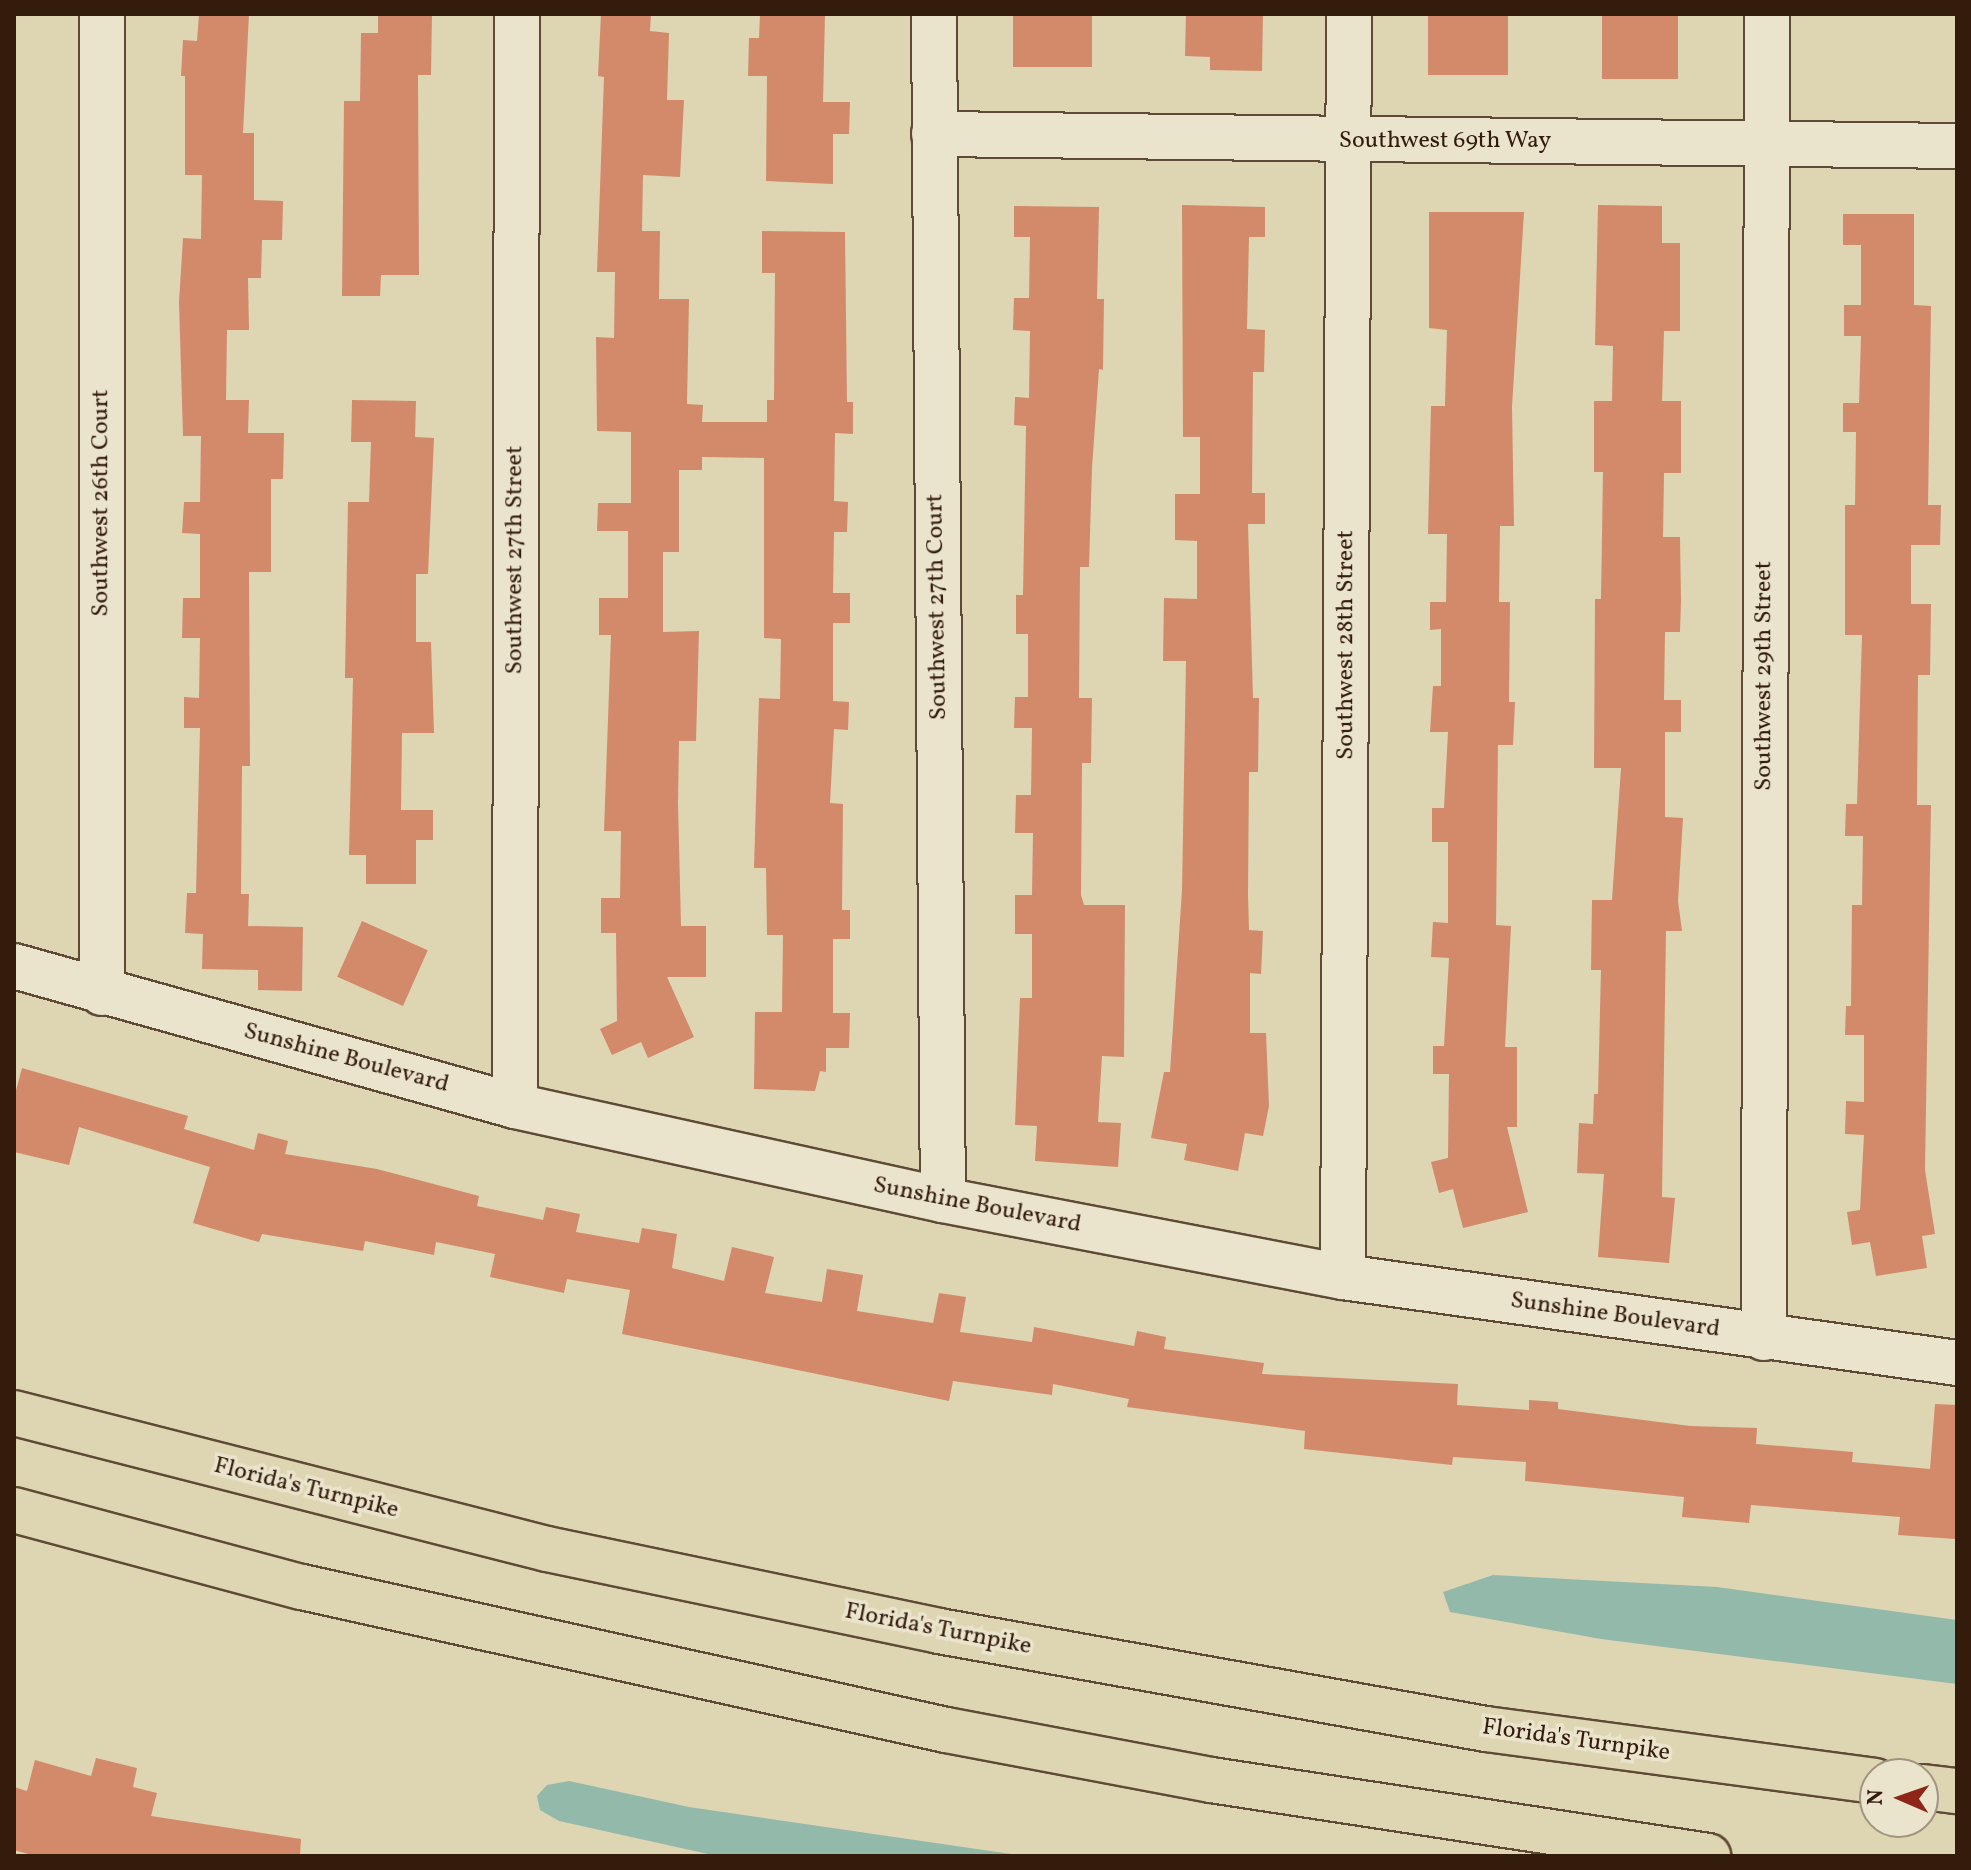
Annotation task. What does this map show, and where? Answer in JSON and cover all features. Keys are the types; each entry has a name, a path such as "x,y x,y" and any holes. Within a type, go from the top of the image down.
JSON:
{"highway":[{"name":"Florida's Turnpike","path":"14,1413 547,1549 939,1631 1486,1729 1859,1779"},
{"path":"14,1510 302,1587 916,1724 1211,1780 1708,1856"}],"street":[{"name":"Southwest 26th Court","path":"102,14 102,993"},
{"name":"Southwest 27th Street","path":"515,1106 517,14"},
{"name":"Southwest 27th Court","path":"934,14 943,1200"},
{"name":"Southwest 28th Street","path":"1343,1277 1349,14"},
{"name":"Southwest 29th Street","path":"1764,1338 1767,14"},
{"name":"Southwest 69th Way","path":"934,134 1349,142 1957,146"},
{"name":"Sunshine Boulevard","path":"14,966 515,1106 943,1200 1343,1277 1957,1363"}],"shaded area":[{"path":"1493,1575 1717,1587 1957,1620 1957,1684 1601,1639 1450,1612 1443,1592"},
{"path":"569,1781 689,1807 1024,1856 717,1856 559,1821 540,1810 537,1796 547,1785"}],"building":[{"path":"199,14 249,14 243,133 254,133 254,200 283,201 282,240 262,240 261,278 248,278 249,330 227,330 226,400 249,400 248,433 284,433 283,479 271,479 271,572 249,572 250,766 242,766 241,894 249,894 248,926 303,927 302,991 258,990 258,970 202,969 203,934 185,933 187,893 196,893 200,728 184,728 184,697 199,698 200,638 182,638 183,598 200,598 200,534 182,533 184,502 200,502 201,436 183,436 179,302 183,238 201,239 202,175 185,175 185,76 181,76 183,40 197,41"},
{"path":"378,14 432,14 431,75 418,75 419,275 381,275 380,296 342,296 344,101 360,101 361,33 378,33"},
{"path":"601,14 651,14 650,31 669,33 667,100 684,100 680,177 643,175 642,231 660,231 659,299 689,299 687,404 703,405 702,422 767,422 767,400 774,400 775,273 762,273 762,231 845,232 847,402 853,402 853,434 835,433 834,501 848,502 847,532 834,532 833,593 850,593 850,623 833,623 833,701 849,702 848,730 834,729 830,803 843,804 842,910 850,910 850,939 833,939 833,1013 850,1013 849,1048 826,1048 826,1072 820,1071 815,1091 754,1089 755,1012 782,1012 783,935 767,935 766,868 754,868 759,698 780,699 781,639 764,638 764,458 702,457 702,470 679,470 679,552 663,552 663,632 699,631 696,741 679,741 678,803 681,926 706,926 706,977 667,977 694,1037 648,1058 641,1042 612,1055 600,1029 617,1021 616,933 601,933 601,898 620,898 621,831 604,831 611,635 599,635 599,598 628,598 628,531 597,531 598,503 631,503 631,432 597,431 596,337 614,338 615,272 597,272 604,77 598,76"},
{"path":"760,14 825,14 823,102 850,102 849,134 833,134 833,184 766,181 767,76 748,76 749,38 759,38"},
{"path":"1013,14 1092,14 1092,67 1013,67"},
{"path":"1186,14 1263,14 1262,71 1210,70 1210,57 1185,56"},
{"path":"1428,14 1508,14 1508,75 1428,75"},
{"path":"1602,14 1678,14 1678,79 1602,79"},
{"path":"1182,205 1265,207 1265,237 1249,237 1247,329 1265,330 1264,372 1253,372 1252,493 1265,493 1265,524 1248,524 1253,698 1259,698 1258,772 1249,772 1248,894 1249,930 1263,931 1261,974 1250,973 1250,1033 1266,1033 1269,1106 1263,1136 1245,1133 1238,1171 1184,1160 1187,1144 1151,1138 1164,1072 1170,1072 1182,890 1186,661 1163,661 1164,598 1197,599 1197,541 1175,540 1175,494 1200,494 1200,437 1183,437"},
{"path":"1598,205 1662,206 1662,243 1680,243 1680,331 1664,331 1662,401 1681,401 1681,473 1664,473 1663,537 1680,537 1681,601 1680,632 1665,632 1664,700 1681,700 1681,732 1665,732 1665,817 1683,818 1678,901 1682,931 1666,931 1662,1197 1675,1198 1669,1263 1598,1257 1604,1174 1577,1173 1579,1123 1593,1124 1594,1094 1598,1094 1601,970 1591,970 1592,900 1612,900 1621,768 1594,768 1595,599 1601,599 1603,472 1594,472 1594,401 1612,401 1613,346 1595,345"},
{"path":"1014,206 1099,207 1097,299 1104,299 1103,370 1099,369 1089,567 1080,567 1079,698 1092,698 1091,763 1082,763 1081,895 1084,905 1125,905 1124,1057 1102,1056 1098,1122 1121,1123 1118,1167 1035,1161 1037,1126 1015,1125 1020,998 1032,998 1032,934 1015,934 1015,895 1032,895 1033,833 1015,833 1016,795 1031,795 1032,728 1014,728 1015,697 1028,697 1028,634 1016,634 1016,595 1023,595 1026,426 1014,425 1015,397 1029,398 1030,331 1013,330 1014,298 1029,298 1030,237 1014,237"},
{"path":"1429,212 1524,212 1512,407 1514,526 1500,526 1499,602 1510,602 1509,702 1515,702 1513,745 1498,745 1496,925 1511,926 1505,1047 1517,1047 1517,1127 1507,1127 1528,1212 1463,1228 1453,1189 1439,1193 1431,1162 1448,1158 1449,1074 1433,1074 1433,1046 1444,1046 1449,958 1431,957 1433,922 1448,923 1448,842 1432,842 1432,808 1444,808 1448,732 1430,732 1433,686 1441,686 1441,629 1430,630 1430,602 1446,602 1447,534 1428,534 1431,406 1445,406 1447,330 1429,328"},
{"path":"1843,214 1914,214 1914,305 1931,306 1928,505 1941,505 1940,545 1911,545 1911,604 1931,604 1930,675 1918,675 1917,805 1931,805 1925,1170 1935,1234 1922,1236 1927,1268 1876,1276 1870,1242 1852,1245 1847,1212 1860,1210 1864,1135 1845,1134 1846,1101 1864,1102 1864,1035 1845,1035 1846,1006 1851,1006 1852,905 1862,905 1863,836 1845,836 1846,804 1857,804 1862,635 1845,635 1845,505 1855,505 1856,432 1843,432 1843,403 1859,403 1861,336 1844,336 1844,305 1861,305 1861,245 1843,245"},
{"path":"352,400 416,401 415,437 434,438 428,574 416,574 416,642 431,642 434,733 402,733 401,810 433,810 433,840 416,840 416,884 366,884 366,855 349,855 353,678 345,678 348,502 369,502 371,442 351,442"},
{"path":"362,921 428,950 403,1006 337,977"},
{"path":"22,1068 188,1116 184,1129 254,1150 258,1133 288,1141 285,1154 377,1169 479,1196 477,1206 543,1220 546,1207 580,1214 576,1232 639,1243 642,1228 677,1234 672,1268 724,1281 732,1247 774,1257 765,1293 822,1302 827,1269 863,1275 857,1311 933,1323 939,1293 966,1297 960,1332 1032,1342 1034,1327 1134,1346 1137,1331 1166,1337 1164,1349 1264,1363 1262,1374 1458,1384 1457,1405 1529,1410 1529,1400 1558,1402 1558,1409 1690,1426 1757,1428 1756,1444 1853,1452 1852,1462 1930,1469 1935,1404 1957,1405 1955,1539 1898,1535 1900,1517 1751,1505 1749,1523 1682,1517 1684,1497 1525,1481 1526,1462 1453,1457 1452,1465 1304,1449 1305,1431 1127,1407 1129,1399 1053,1384 1052,1395 953,1381 949,1401 622,1334 630,1290 567,1279 564,1293 490,1277 495,1254 436,1242 434,1255 365,1241 363,1251 262,1234 259,1242 193,1223 210,1167 79,1127 69,1165 14,1152 14,1098"},
{"path":"96,1758 137,1768 133,1787 157,1793 151,1816 301,1839 300,1856 35,1856 14,1850 14,1787 27,1791 35,1760 91,1776"}]}
